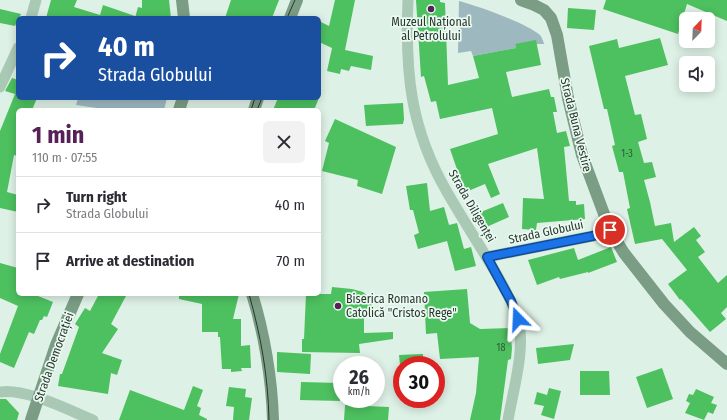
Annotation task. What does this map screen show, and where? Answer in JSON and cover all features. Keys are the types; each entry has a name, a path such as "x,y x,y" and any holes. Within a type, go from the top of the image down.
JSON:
{"street":[{"path":"32,16 36,0"},
{"path":"182,0 184,16"},
{"path":"291,16 297,0"},
{"name":"Strada Diligenței","path":"408,0 407,60 411,95 417,121 436,170 447,192 487,257 511,301 518,319 520,356 508,420"},
{"name":"Strada Buna Vestire","path":"521,0 544,10 551,18 582,155 610,230 624,253 664,304 690,332 727,364"},
{"path":"0,87 16,52"},
{"name":"Strada Globului","path":"487,257 593,236 610,230"},
{"name":"Strada Democrației","path":"32,420 56,345 77,296"},
{"path":"252,296 261,330 273,420"},
{"path":"0,392 20,393 38,398 93,420"}],"shaded area":[{"path":"459,1 524,25 540,35 544,44 515,44 516,48 473,56 471,51 458,53"},
{"path":"77,100 166,100 164,108 97,108 76,105"}],"building":[{"path":"51,0 77,0 74,7 100,15 103,5 135,16 47,16"},
{"path":"142,0 169,0 171,16 136,16 138,7 142,8"},
{"path":"231,0 279,0 273,16 226,16"},
{"path":"335,0 355,0 345,50 373,56 371,70 351,66 349,71 341,69 340,74 327,71 332,48 321,43 321,22 329,26"},
{"path":"416,0 440,0 440,2 445,3 448,85 479,78 473,56 516,48 515,44 536,40 541,65 506,72 512,97 549,89 551,97 554,97 557,112 553,112 557,133 566,131 570,146 564,147 569,201 576,201 576,205 584,204 585,219 537,223 536,230 522,229 523,198 544,199 537,148 488,164 500,194 491,198 485,184 461,194 456,183 461,181 450,149 498,134 492,108 440,119 436,101 431,102 424,76 421,77"},
{"path":"606,0 727,0 727,21 715,16 715,12 706,12 687,4 685,12 679,12 678,34 603,9"},
{"path":"568,8 596,10 594,30 567,28"},
{"path":"0,9 21,14 20,16 16,16 15,26 0,23"},
{"path":"660,38 668,65 625,76 635,115 641,114 647,139 638,142 644,163 652,162 656,177 644,180 655,226 671,223 674,242 694,227 701,236 696,240 705,252 698,257 718,283 727,275 727,307 721,313 726,319 710,332 681,299 680,300 668,284 687,270 662,239 635,244 627,209 630,208 623,172 619,172 612,146 615,145 607,109 604,109 589,46 617,39 619,48"},
{"path":"12,78 16,79 16,100 36,100 33,108 16,108 16,156 14,155 7,192 16,194 16,212 0,208 0,131 15,94 5,91"},
{"path":"277,100 318,100 315,108 274,108"},
{"path":"403,103 403,124 366,126 364,105"},
{"path":"335,119 396,147 382,194 357,186 358,180 322,171 329,143 325,141"},
{"path":"427,183 430,211 444,207 449,225 457,223 464,249 471,247 476,266 455,271 447,241 418,249 414,235 419,233 413,210 410,210 406,186"},
{"path":"503,203 509,217 482,229 476,214"},
{"path":"611,247 617,262 588,273 560,279 559,277 537,285 528,260 574,248 578,260"},
{"path":"0,263 16,267 16,296 38,296 53,302 47,317 44,316 42,320 40,320 34,334 29,332 14,368 0,362 0,354 18,306 0,298"},
{"path":"332,287 352,289 363,292 370,298 372,303 371,309 364,319 364,333 393,332 393,339 359,344 360,353 302,352 306,296 331,294"},
{"path":"467,289 470,323 480,329 510,328 512,348 511,359 508,360 500,420 470,420 476,393 479,357 445,359 445,356 440,356 437,333 426,334 424,292"},
{"path":"98,296 126,296 111,324 118,329 102,353 122,360 117,375 111,373 108,394 58,386 60,374 62,374 79,327 75,324 85,308 90,311"},
{"path":"179,296 239,296 233,319 241,319 241,346 250,345 251,368 241,368 242,371 231,372 231,369 222,369 220,337 218,337 218,332 202,332 202,304 179,299"},
{"path":"574,344 570,360 538,364 536,348"},
{"path":"277,352 311,354 310,374 277,372"},
{"path":"423,354 423,356 399,356"},
{"path":"662,368 673,399 647,408 636,377"},
{"path":"580,371 609,371 610,395 580,395"},
{"path":"301,382 333,383 333,401 300,400"},
{"path":"193,386 203,390 197,406 201,408 199,415 207,420 119,420 130,390 184,410"},
{"path":"229,387 246,389 245,397 252,398 249,420 233,420 234,407 226,406"},
{"path":"549,388 561,391 554,419 541,415 544,406 534,404 537,392 547,395"},
{"path":"696,389 714,397 711,403 717,405 713,414 708,412 704,420 685,413 690,403 686,401 689,394 693,395"},
{"path":"0,399 6,399 19,413 17,420 0,420"},
{"path":"389,407 388,420 344,420 345,408"}],"tram line":[{"path":"288,16 295,0"},
{"path":"252,108 254,100"},
{"path":"258,108 261,100"},
{"path":"250,296 263,356 269,420"}],"place":[{"name":"Muzeul Național al Petrolului","path":"431,9"},
{"name":"Biserica Romano Catolică \"Cristos Rege\"","path":"338,306"}],"route":[{"path":"518,319 511,301 487,257 593,236 610,230"}]}
